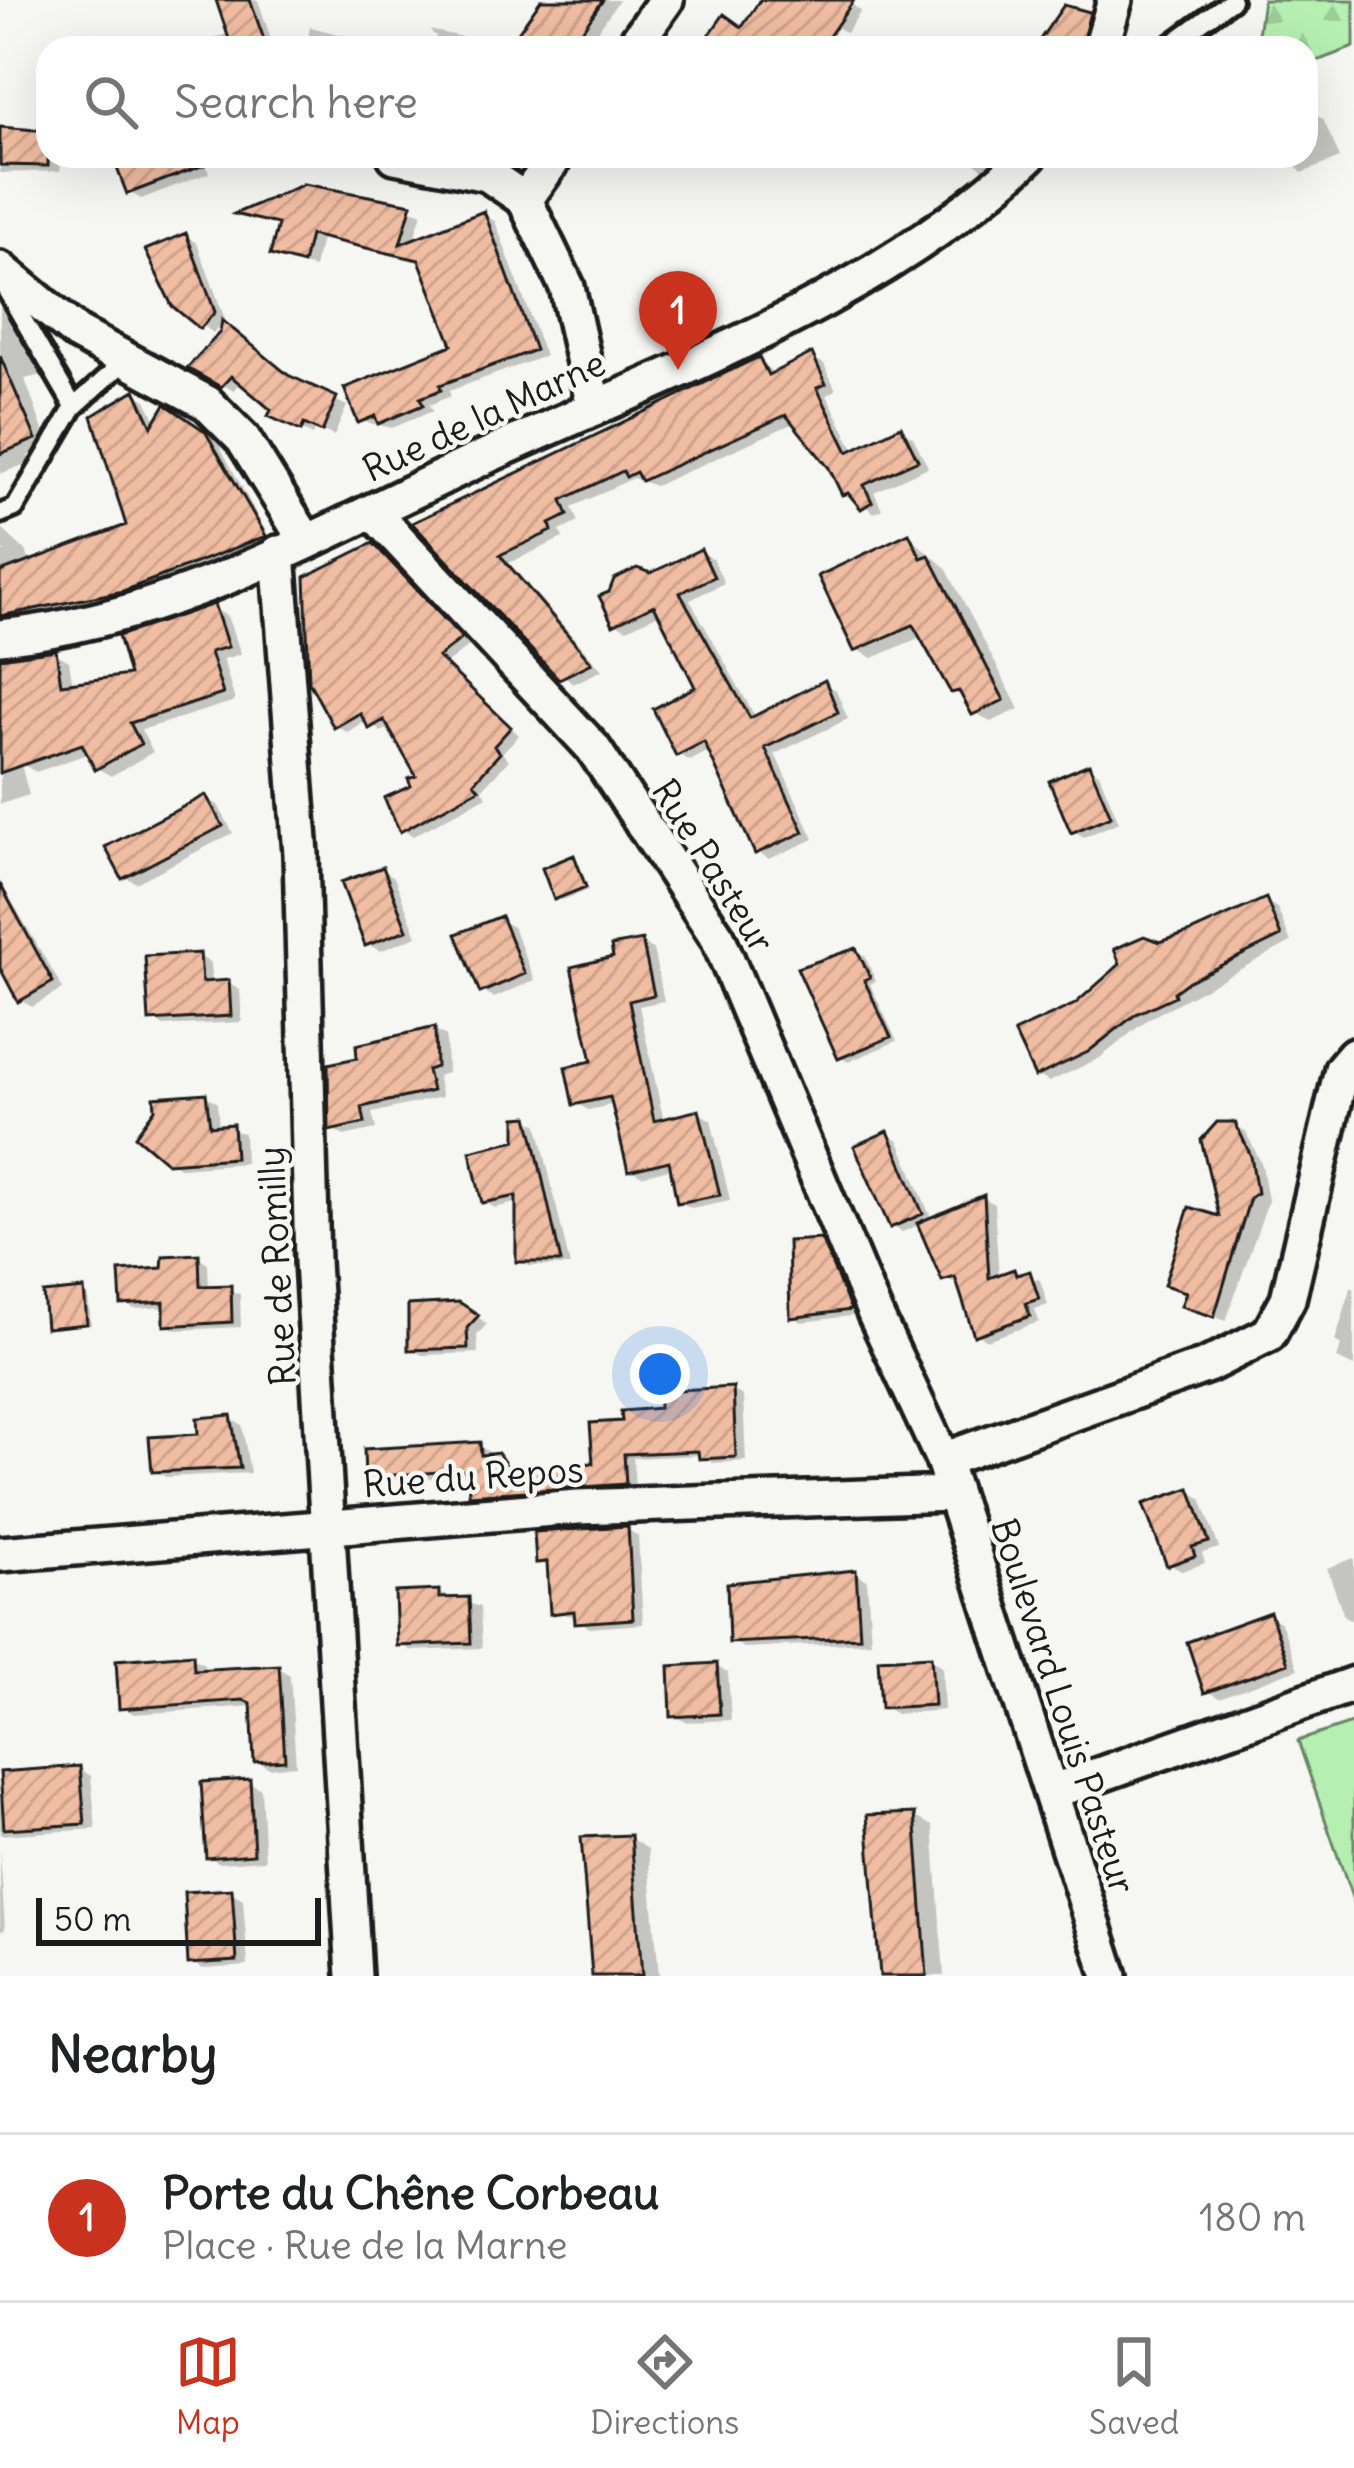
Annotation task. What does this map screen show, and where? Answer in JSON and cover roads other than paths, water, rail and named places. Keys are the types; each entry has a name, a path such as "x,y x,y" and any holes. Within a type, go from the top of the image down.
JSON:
{"street":[{"path":"640,36 666,0"},
{"path":"1104,36 1114,0"},
{"path":"456,168 487,174 526,200 567,286 594,407"},
{"path":"526,200 548,168"},
{"name":"Rue de la Marne","path":"0,638 99,623 201,588 762,334 884,265 977,205 1016,168"},
{"path":"0,269 76,333 207,404 243,439 292,547"},
{"name":"Rue Pasteur","path":"372,511 592,748 718,938 875,1314 943,1460"},
{"name":"Rue de Romilly","path":"292,547 312,1261 354,1976"},
{"path":"943,1460 1208,1365 1269,1334 1288,1299 1342,1069 1354,1055"},
{"name":"Boulevard Louis Pasteur","path":"943,1460 1110,1976"},
{"name":"Rue du Repos","path":"0,1554 578,1507 952,1494"},
{"path":"1051,1792 1354,1684"}],"lane":[{"path":"1182,36 1232,0"},
{"path":"0,279 74,407"},
{"path":"0,514 15,508 74,407 128,359"}],"place":[{"name":"Porte du Chêne Corbeau","path":"678,370"}]}
